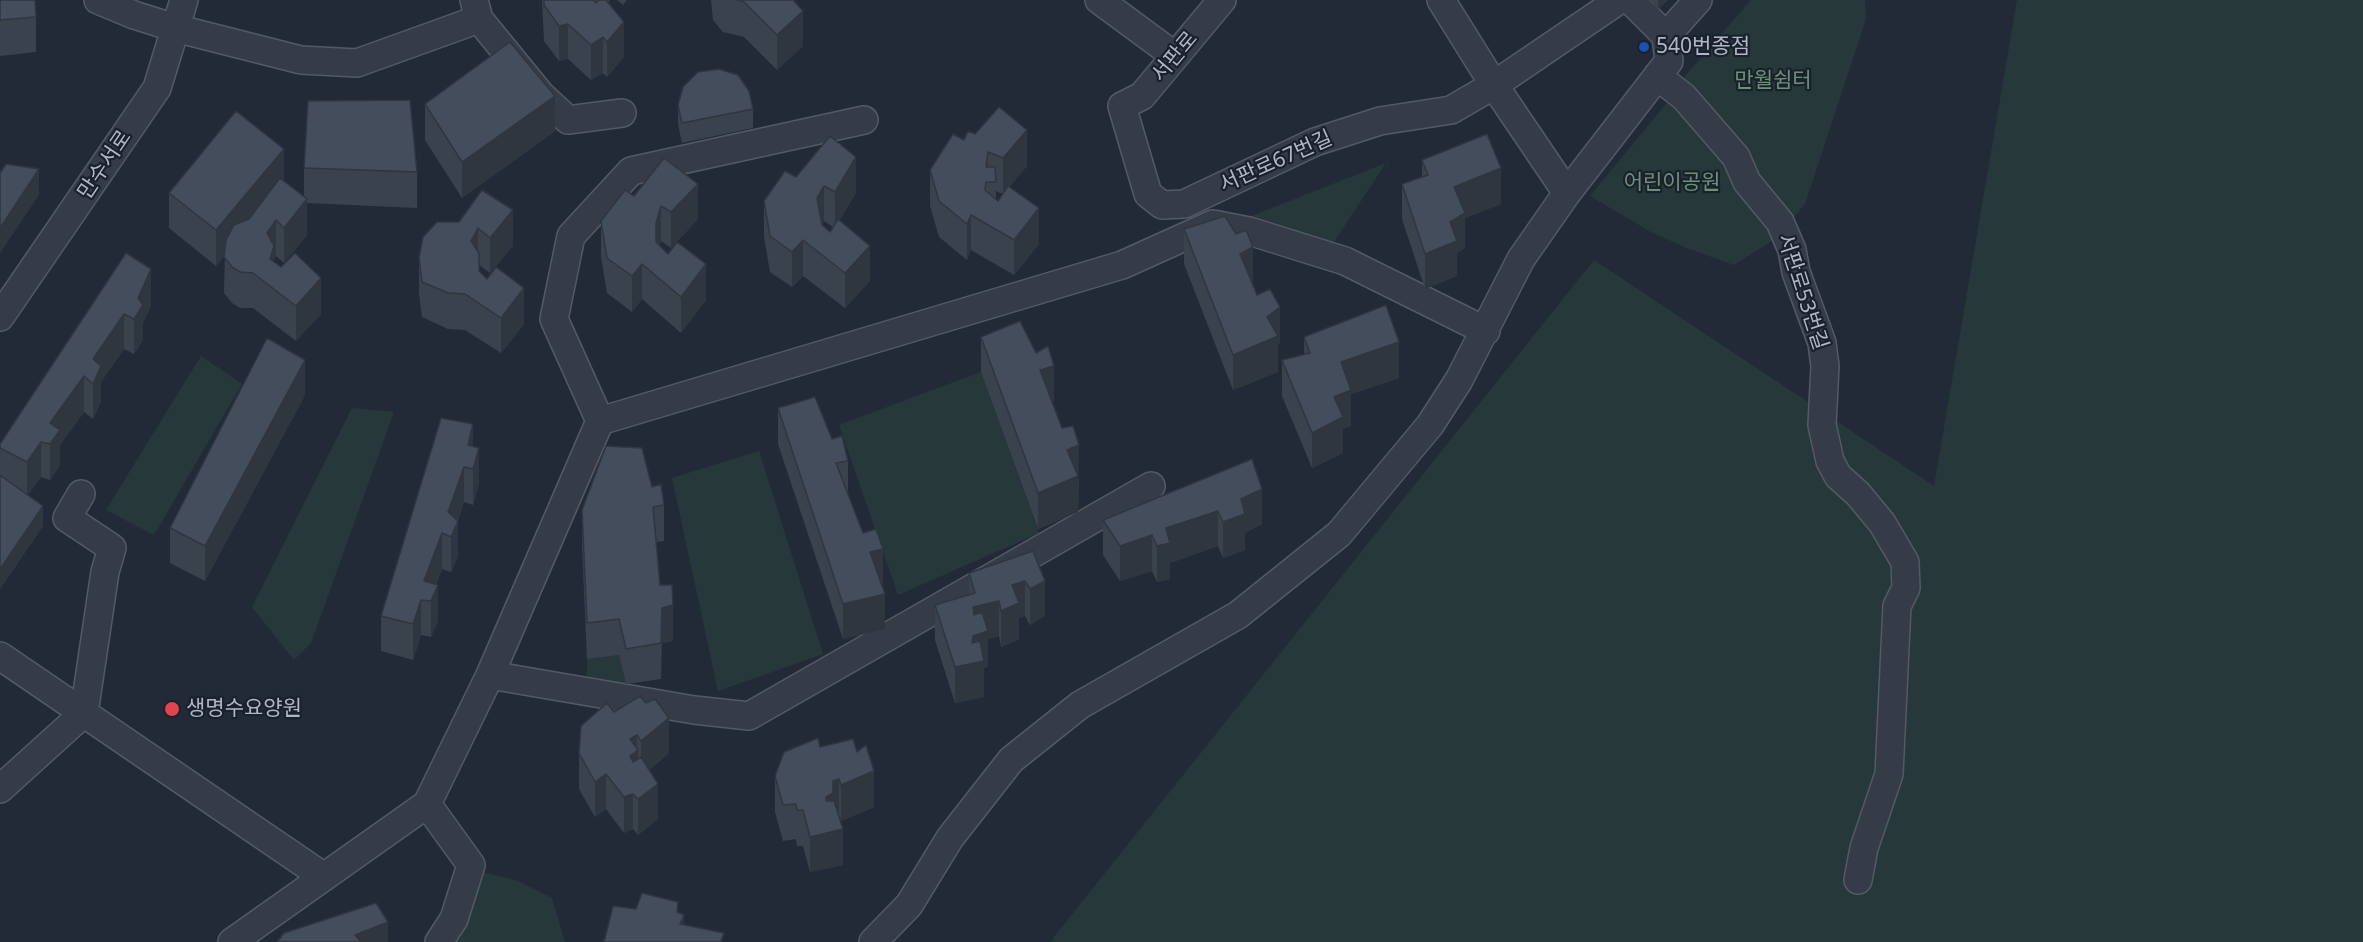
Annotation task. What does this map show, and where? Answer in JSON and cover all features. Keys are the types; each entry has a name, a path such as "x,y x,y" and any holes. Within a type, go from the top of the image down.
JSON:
{"street":[{"path":"98,0 134,15 176,28 301,60 357,63 477,10 541,95 568,120 622,112"},
{"name":"만수서로","path":"0,317 157,88 184,0"},
{"path":"1099,0 1175,56"},
{"name":"서판로","path":"1122,106 1142,96 1222,0"},
{"path":"1441,0 1494,85 1567,193"},
{"name":"서판로67번길","path":"1122,106 1148,194 1162,205 1184,204 1315,142 1380,121 1451,110 1494,85 1619,0"},
{"path":"873,942 909,905 950,838 1011,760 1080,705 1238,615 1339,534 1430,425 1459,380 1486,331 1521,259 1567,193 1669,61 1666,36 1630,0"},
{"path":"1666,36 1698,0"},
{"name":"서판로53번길","path":"1657,76 1684,97 1736,158 1747,182 1780,222 1822,343 1825,366 1822,425 1830,461 1838,476 1858,494 1882,523 1905,562 1906,588 1897,606 1889,774 1864,848 1858,880"},
{"path":"232,942 427,804 490,675 600,421 554,319 571,236 631,171 864,120"},
{"path":"600,421 1122,265 1213,224 1249,231 1345,261 1486,331"},
{"path":"490,675 694,710 749,716 1151,486"},
{"path":"0,789 84,713 105,572 112,548 67,518 81,494"},
{"path":"0,656 324,877"},
{"path":"427,804 471,865 454,919 439,942"}],"green space":[{"name":"만월쉼터","path":"1751,0 1865,0 1866,19 1805,204 1793,218 1766,191 1681,81"},
{"path":"2017,0 2363,0 2363,942 1050,942 1594,260 1934,486"},
{"name":"어린이공원","path":"1671,98 1723,160 1773,240 1734,265 1651,232 1590,196"},
{"path":"1386,163 1330,248 1249,217"},
{"path":"201,356 242,384 154,535 106,510"},
{"path":"981,372 1039,533 898,595 839,425"},
{"path":"352,408 394,412 311,643 294,660 252,607"},
{"path":"759,451 823,654 718,691 672,478"},
{"path":"619,655 626,684 587,691 587,659"},
{"path":"477,871 516,880 552,898 565,942 451,942"}],"building":[{"path":"0,0 35,0 36,17 0,20"},
{"path":"544,0 593,0 596,3 598,0 606,0 624,22 607,42 603,37 591,45 568,24 559,26 544,5"},
{"path":"737,0 793,0 803,11 777,35 744,2"},
{"path":"510,42 555,96 462,162 425,104"},
{"path":"719,69 738,75 749,91 753,109 682,123 678,105 683,87 698,72"},
{"path":"410,100 417,172 304,168 308,101"},
{"path":"999,107 1027,130 1003,158 988,152 986,167 995,167 996,182 986,182 985,190 998,201 1008,186 1039,208 1014,240 971,215 967,224 939,201 930,170 953,134 964,140 968,131 975,134"},
{"path":"236,111 284,149 216,230 169,193"},
{"path":"1487,134 1501,168 1454,187 1465,213 1450,222 1457,241 1425,254 1402,184 1428,175 1422,160"},
{"path":"830,136 856,157 835,192 824,186 817,198 822,225 830,232 838,219 870,246 845,273 803,240 792,252 770,236 764,201 785,171 796,177"},
{"path":"664,158 698,184 671,212 661,206 656,223 656,242 668,254 677,242 706,264 681,297 642,264 632,276 607,258 601,221 625,190 634,196"},
{"path":"6,164 39,169 0,228 0,171"},
{"path":"280,178 307,199 284,228 276,220 267,233 274,246 270,259 281,267 295,253 321,278 296,306 253,273 240,272 232,267 224,257 226,240 234,225 249,219"},
{"path":"482,190 513,210 490,238 478,228 471,241 479,253 479,271 487,279 496,267 524,288 501,318 465,294 448,293 422,282 419,258 423,237 437,222 459,222"},
{"path":"1225,216 1236,234 1246,230 1253,247 1240,254 1257,295 1270,289 1280,307 1267,317 1278,336 1233,355 1184,229"},
{"path":"126,253 151,269 138,298 143,305 134,319 124,314 93,359 101,366 93,384 84,376 50,423 60,430 50,444 41,442 27,462 0,448 0,444"},
{"path":"1386,305 1399,342 1341,362 1351,390 1334,397 1343,417 1312,433 1282,360 1310,353 1304,337"},
{"path":"1020,321 1036,353 1048,346 1054,366 1040,370 1062,428 1073,426 1079,445 1067,450 1078,476 1038,493 981,337"},
{"path":"267,338 305,360 205,546 170,528"},
{"path":"815,397 832,439 842,436 848,461 836,463 863,533 876,529 883,549 870,552 885,594 843,604 778,408"},
{"path":"441,418 473,424 468,445 479,448 473,469 464,467 448,512 458,521 451,537 442,533 424,581 438,585 431,601 421,600 413,624 381,616"},
{"path":"606,446 642,448 652,487 661,484 664,505 653,507 660,585 672,585 673,605 662,608 661,643 626,649 619,619 587,623 582,510"},
{"path":"1252,459 1262,489 1241,499 1245,514 1223,522 1218,511 1166,528 1170,543 1157,546 1152,535 1120,546 1103,520"},
{"path":"0,475 43,506 0,569"},
{"path":"1033,551 1045,581 1030,589 1025,581 1012,585 1019,603 1001,611 999,601 973,607 974,615 982,612 988,631 973,636 972,643 980,641 984,661 955,667 935,605 975,593 969,573"},
{"path":"640,696 646,703 655,699 669,718 641,741 637,735 630,739 638,750 630,756 633,762 641,757 658,784 638,799 633,794 624,797 606,774 595,782 579,753 581,726 607,703 614,712"},
{"path":"818,738 820,747 853,739 857,752 866,745 874,771 841,785 839,779 833,781 833,793 826,797 826,801 834,801 843,829 810,837 803,810 797,810 796,804 783,805 775,776 784,752"},
{"path":"642,893 678,902 677,912 684,915 680,924 724,933 721,942 604,942 613,906 636,909"},
{"path":"376,903 388,922 355,935 361,942 277,942 284,933"}],"place":[{"name":"540번종점","path":"1644,47"},
{"name":"생명수요양원","path":"172,709"}]}
